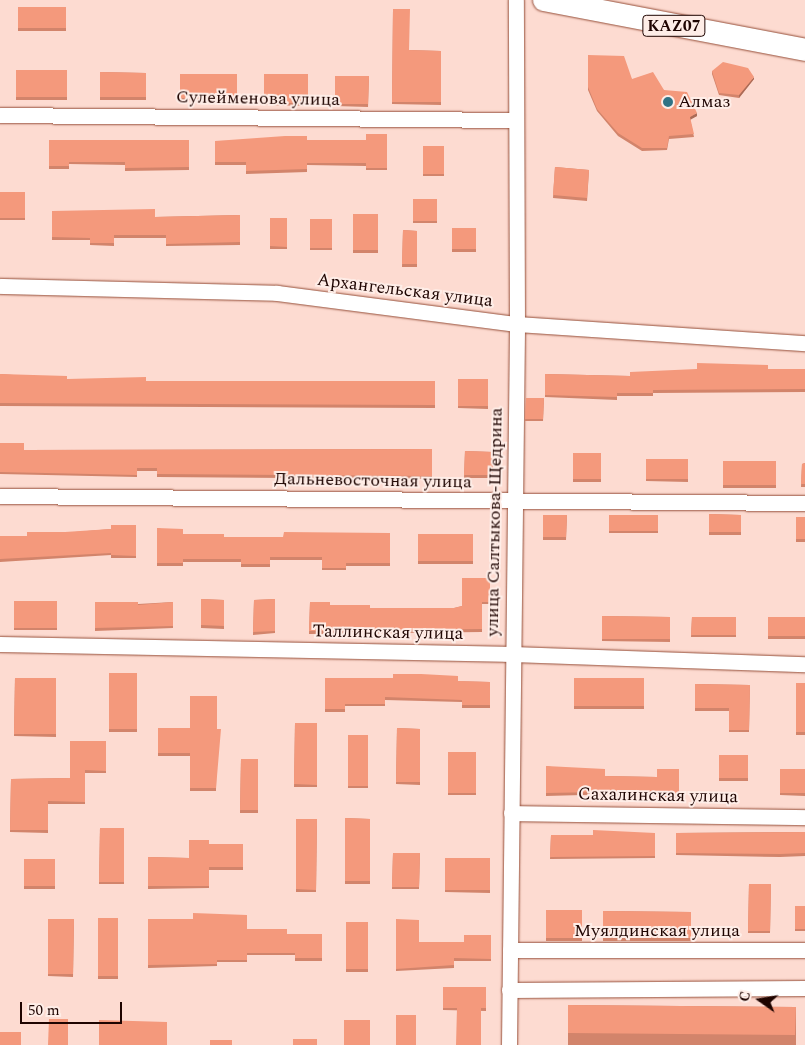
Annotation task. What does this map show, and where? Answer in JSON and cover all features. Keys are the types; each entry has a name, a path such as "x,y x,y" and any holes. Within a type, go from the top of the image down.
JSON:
{"highway":[{"name":"KAZ07","path":"544,0 805,50"}],"street":[{"name":"улица Салтыкова-Щедрина","path":"509,1045 513,501 517,324 516,0"},
{"name":"Сулейменова улица","path":"0,115 515,120"},
{"name":"Архангельская улица","path":"0,286 277,293 517,324 805,343"},
{"name":"Дальневосточная улица","path":"0,496 805,503"},
{"name":"Таллинская улица","path":"0,644 512,654 805,664"},
{"name":"Сахалинская улица","path":"511,813 805,817"},
{"name":"Муялдинская улица","path":"510,950 805,950"},
{"path":"509,990 805,988"}],"building":[{"path":"18,7 66,7 66,28 18,28"},
{"path":"393,9 410,9 409,50 441,51 441,102 392,102"},
{"path":"588,55 624,56 632,79 653,72 664,90 687,92 697,113 690,117 694,134 669,136 667,148 642,148 618,133 597,109 588,87"},
{"path":"723,62 748,68 754,77 739,95 719,93 712,71"},
{"path":"16,70 67,70 67,97 16,97"},
{"path":"100,72 146,73 146,97 100,97"},
{"path":"180,74 237,74 237,98 180,98"},
{"path":"264,74 308,74 308,103 264,103"},
{"path":"335,76 369,76 368,104 335,104"},
{"path":"366,134 387,134 387,168 366,168 366,163 307,163 307,169 246,171 246,162 215,162 215,141 285,136 307,136 307,140 366,140"},
{"path":"49,140 189,140 189,167 125,168 125,162 69,162 69,166 49,166"},
{"path":"423,146 444,146 444,174 423,174"},
{"path":"555,167 589,170 587,198 553,195"},
{"path":"0,192 25,192 25,218 0,218"},
{"path":"413,199 437,199 437,221 413,221"},
{"path":"155,209 155,217 240,215 240,242 166,244 166,235 114,235 114,243 90,243 90,238 52,237 52,211"},
{"path":"353,214 378,214 378,250 353,250"},
{"path":"270,218 287,218 287,247 270,246"},
{"path":"310,219 332,219 332,248 310,248"},
{"path":"452,228 476,228 476,249 452,249"},
{"path":"403,230 417,231 417,264 402,264"},
{"path":"697,363 768,365 768,369 805,369 805,389 653,390 653,393 617,393 617,397 545,395 545,374 630,376 630,372 697,369"},
{"path":"0,374 67,376 67,379 146,377 146,381 435,381 435,405 0,403"},
{"path":"458,379 488,379 488,406 458,406"},
{"path":"526,398 544,398 543,419 525,419"},
{"path":"0,443 24,443 24,450 432,449 432,476 157,474 157,468 137,468 137,475 0,472"},
{"path":"465,451 493,452 493,475 464,475"},
{"path":"573,453 601,453 601,479 573,479"},
{"path":"646,459 688,459 688,479 646,479"},
{"path":"723,461 776,461 776,485 723,485"},
{"path":"805,463 805,484 801,484 802,464"},
{"path":"709,514 741,515 741,532 709,532"},
{"path":"543,515 567,515 566,537 543,537"},
{"path":"609,515 658,515 658,531 609,531"},
{"path":"796,517 805,517 805,539 796,539"},
{"path":"111,525 136,525 136,556 111,555 111,553 0,559 0,536 27,536 27,532 111,529"},
{"path":"157,528 183,529 183,534 224,534 224,537 283,537 284,532 390,533 390,563 346,563 346,568 322,568 322,557 270,557 270,564 241,564 241,559 183,559 183,563 157,563"},
{"path":"418,534 473,534 473,561 418,561"},
{"path":"462,578 490,578 490,602 482,602 482,629 309,631 310,602 330,602 330,605 370,605 370,608 454,608 462,606"},
{"path":"201,599 224,600 224,626 201,625"},
{"path":"275,599 275,631 253,632 254,600"},
{"path":"14,601 57,601 57,628 14,628"},
{"path":"95,602 138,602 138,605 173,602 173,626 95,628"},
{"path":"602,616 670,617 670,639 602,639"},
{"path":"692,617 736,617 736,635 691,635"},
{"path":"768,617 805,617 805,636 768,636"},
{"path":"109,673 137,673 137,729 109,729"},
{"path":"393,674 458,676 458,681 490,682 490,705 462,705 462,700 385,697 385,704 345,704 345,709 325,709 325,678 393,678"},
{"path":"15,678 56,678 56,734 14,734"},
{"path":"574,678 644,678 644,706 574,706"},
{"path":"796,683 805,683 805,732 796,732"},
{"path":"695,684 750,685 749,730 729,730 729,708 695,708"},
{"path":"190,696 217,696 217,729 221,729 216,788 190,788 190,753 158,753 158,728 190,728"},
{"path":"295,723 317,723 317,785 294,784"},
{"path":"397,728 420,729 420,782 396,782"},
{"path":"348,735 368,735 368,786 348,786"},
{"path":"70,741 106,741 106,771 85,770 85,802 48,801 48,830 10,830 11,779 70,778"},
{"path":"448,752 476,752 476,793 448,793"},
{"path":"719,755 748,755 748,778 719,778"},
{"path":"241,759 258,759 258,810 240,810"},
{"path":"546,766 605,769 605,776 657,777 657,769 679,769 679,797 656,796 656,791 546,793"},
{"path":"780,769 805,769 805,793 780,793"},
{"path":"345,818 370,819 370,881 345,881"},
{"path":"296,819 317,819 316,890 296,889"},
{"path":"100,828 124,828 124,882 99,882"},
{"path":"593,830 655,833 655,856 550,857 551,835 593,835"},
{"path":"805,832 805,853 676,853 676,833"},
{"path":"189,840 209,840 209,844 243,844 243,867 209,867 209,886 148,886 148,857 189,858"},
{"path":"393,853 420,853 419,887 392,887"},
{"path":"445,858 490,858 490,890 445,890"},
{"path":"24,859 55,859 55,886 24,886"},
{"path":"749,884 771,884 770,931 748,931"},
{"path":"795,906 805,906 805,929 795,929"},
{"path":"546,910 582,910 582,938 546,938"},
{"path":"603,911 691,912 691,938 603,938"},
{"path":"193,913 247,915 247,929 287,929 287,934 322,934 322,958 295,958 295,953 247,953 247,960 217,960 217,964 148,965 148,919 193,919"},
{"path":"98,918 118,918 118,976 98,976"},
{"path":"48,919 74,919 73,974 48,974"},
{"path":"396,919 419,920 419,942 464,942 464,935 491,935 491,959 454,958 454,965 396,969"},
{"path":"346,922 368,922 368,969 346,969"},
{"path":"443,987 486,987 486,1008 481,1008 481,1045 456,1045 457,1008 443,1008"},
{"path":"568,1005 796,1007 795,1035 568,1033"},
{"path":"396,1015 416,1015 416,1045 396,1045"},
{"path":"49,1019 68,1019 68,1045 48,1045"},
{"path":"99,1020 167,1022 167,1045 99,1045"},
{"path":"344,1020 370,1020 370,1045 344,1045"},
{"path":"0,1032 21,1032 21,1045 0,1045"},
{"path":"293,1039 317,1039 317,1045 293,1045"},
{"path":"210,1040 232,1040 232,1045 210,1045"}],"place":[{"name":"Алмаз","path":"668,102"}]}
